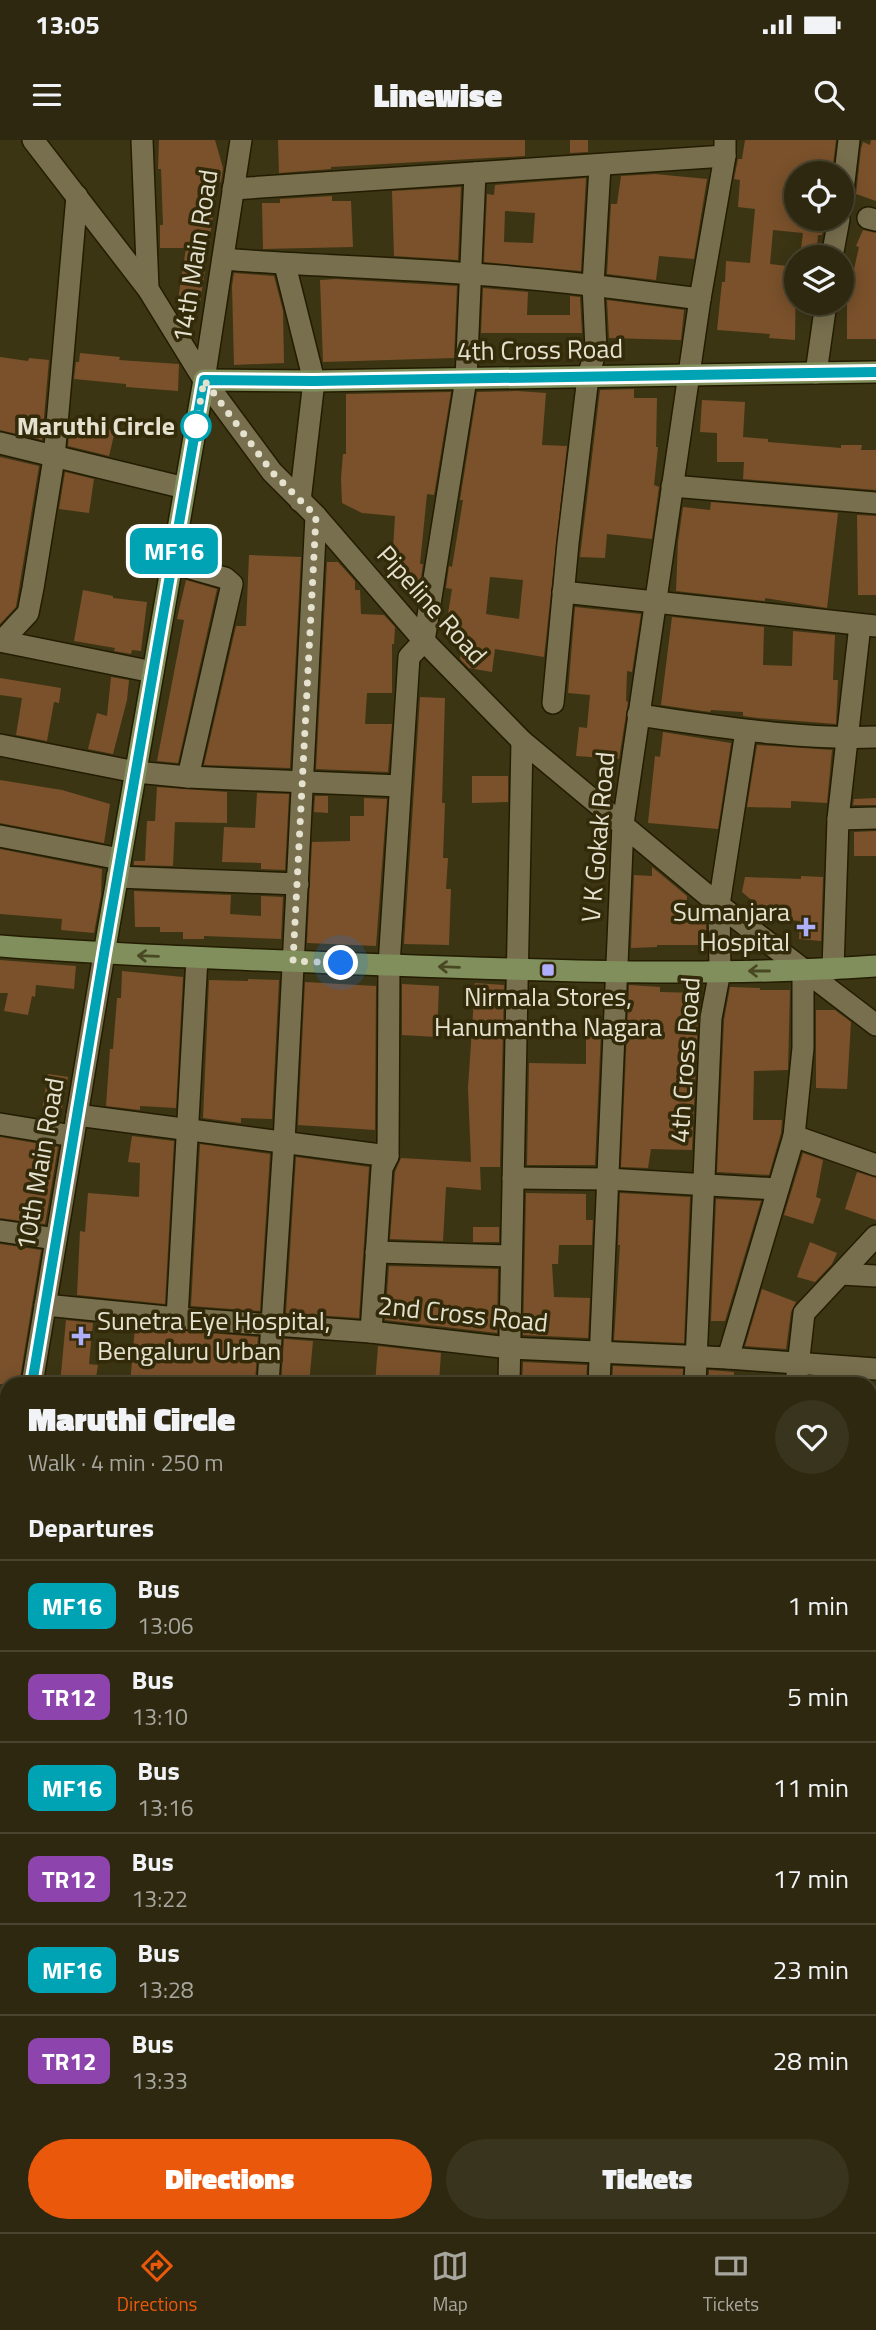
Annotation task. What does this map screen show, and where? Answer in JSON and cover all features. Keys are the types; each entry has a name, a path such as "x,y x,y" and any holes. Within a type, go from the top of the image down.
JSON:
{"main road":[{"name":"4th Cross Road","path":"204,380 314,381 876,372"},
{"path":"104,954 204,380"},
{"path":"0,946 104,954 517,970 803,971 876,966"}],"street":[{"name":"Pipeline Road","path":"33,140 148,289 204,380 272,472 316,516 424,641 522,741 719,905 876,1025"},
{"path":"142,140 148,289"},
{"name":"14th Main Road","path":"204,380 241,140"},
{"path":"847,161 849,140"},
{"path":"233,189 600,166 725,148"},
{"name":"V K Gokak Road","path":"599,1377 622,824 688,376 725,148"},
{"path":"553,703 588,377 596,349 593,285 600,166"},
{"path":"371,1332 382,1168 388,1156 389,965 409,657 424,641 466,379 475,173"},
{"path":"1,641 28,613 54,457 77,196"},
{"path":"223,259 285,265 472,274 593,285 700,299"},
{"path":"285,265 314,381 300,501"},
{"path":"816,373 824,315"},
{"path":"0,443 185,488"},
{"path":"672,486 876,503"},
{"path":"269,1377 284,1142 316,516"},
{"path":"172,563 225,578 232,584 188,777"},
{"path":"564,592 868,625 848,738 838,819 833,969"},
{"path":"1,641 153,672"},
{"path":"638,715 746,731 848,738 876,737"},
{"name":"4th Cross Road","path":"695,1377 711,1018 720,971 719,905 746,731"},
{"path":"509,1377 522,741"},
{"path":"0,745 136,772 188,777 400,786"},
{"path":"838,819 876,818"},
{"path":"0,836 119,868 298,884"},
{"name":"10th Main Road","path":"33,1377 104,954"},
{"path":"177,1318 197,958"},
{"path":"728,1358 794,1136 803,1048 803,971"},
{"path":"0,1124 188,1129 388,1156"},
{"path":"794,1136 876,1165"},
{"path":"513,1178 607,1179 777,1189"},
{"path":"0,1231 56,1239"},
{"path":"797,1377 804,1313 876,1236"},
{"path":"376,1252 512,1256"},
{"path":"841,1274 876,1276"},
{"name":"2nd Cross Road","path":"45,1305 371,1332 510,1348 876,1368"}],"building":[{"path":"159,140 215,140 223,168 221,182 218,182 200,303 178,300 186,248 160,248 160,225 163,225 161,169 158,169"},
{"path":"278,140 525,140 525,156 331,167 279,173"},
{"path":"570,140 588,140 588,152 570,153"},
{"path":"745,140 836,140 833,161 784,161 784,231 822,231 822,235 818,235 817,245 802,245 803,233 773,230 770,264 784,266 784,315 795,315 795,340 769,338 770,334 717,330 726,261 750,263 755,209 738,207 740,180 734,179 738,159 742,159"},
{"path":"871,140 876,140 876,201 856,194 861,149 863,142 870,145"},
{"path":"655,174 707,179 694,259 659,256 656,280 607,274 611,204 617,204 621,176"},
{"path":"586,178 581,271 484,262 487,194 494,195 495,185","holes":["505,211 535,213 533,243 504,242"]},
{"path":"461,187 458,260 394,256 392,191"},
{"path":"332,196 332,201 351,201 353,247 263,249 262,203 280,203 280,199"},
{"path":"863,230 876,233 876,339 847,339 847,315 854,315 854,269 859,247 856,246"},
{"path":"234,273 274,276 283,311 284,363 234,365"},
{"path":"320,280 457,286 454,358 323,362"},
{"path":"483,288 528,292 527,315 570,315 570,296 580,297 582,333 481,333"},
{"path":"607,300 684,310 681,340 609,338"},
{"path":"80,353 120,357 119,360 179,364 178,391 74,379"},
{"path":"0,357 28,361 29,358 49,360 42,440 0,430"},
{"path":"634,389 634,398 657,398 658,447 654,485 659,487 652,539 607,534 605,558 580,557 600,390"},
{"path":"451,392 434,495 427,494 420,564 423,564 420,585 417,585 417,580 398,580 397,550 393,550 395,516 362,513 342,503 341,478 343,454 346,454 346,394"},
{"path":"477,392 546,393 542,445 567,446 544,657 495,649 492,672 469,668 460,659 464,635 445,632 452,589 446,588 463,500 460,500","holes":["490,577 523,580 519,619 486,614"]},
{"path":"702,400 745,402 743,437 768,439 768,442 841,448 841,445 862,445 861,450 876,450 876,490 743,479 744,462 717,462 717,433 700,432"},
{"path":"70,420 115,431 109,456 68,446"},
{"path":"0,457 39,466 16,607 0,624"},
{"path":"65,472 94,479 89,513 59,509"},
{"path":"711,502 838,513 827,608 765,598 765,601 676,591 683,507 710,510"},
{"path":"857,515 876,516 876,595 858,595"},
{"path":"249,555 301,557 290,768 204,765 236,626 246,626"},
{"path":"327,562 338,562 355,581 355,590 360,590 361,614 384,615 395,627 392,644 392,693 367,693 365,724 392,724 388,772 316,769"},
{"path":"186,580 217,589 178,763 157,761 184,620 177,619"},
{"path":"83,590 113,598 147,602 141,651 132,650 131,654 114,651 115,648 74,641"},
{"path":"575,607 641,614 632,672 627,671 628,702 619,759 576,756 579,727 587,728 590,695 568,693"},
{"path":"672,617 764,627 763,665 792,666 793,631 835,635 833,680 838,680 836,724 758,718 743,716 743,712 710,712 661,705"},
{"path":"111,677 129,680 127,700 113,754 88,749 97,713 107,716"},
{"path":"0,678 61,688 59,703 54,702 47,741 16,735 22,698 0,695"},
{"path":"420,697 445,698 442,803 445,803 443,858 448,858 446,889 451,889 449,945 404,944"},
{"path":"663,732 731,743 718,829 648,823 655,756 660,757"},
{"path":"757,745 832,750 827,803 791,801 791,808 747,807"},
{"path":"472,776 508,776 508,802 472,803"},
{"path":"0,780 62,790 110,804 104,843 0,823"},
{"path":"157,787 227,792 227,823 175,822 173,866 134,865 134,861 145,861 147,821 155,821"},
{"path":"257,793 289,794 285,870 261,869 261,863 222,862 224,827 255,828"},
{"path":"315,796 328,796 328,813 314,812"},
{"path":"364,798 387,799 376,946 307,943 312,842 350,841 350,816 364,816"},
{"path":"876,798 876,805 853,805 854,799"},
{"path":"876,831 876,856 854,856 854,832"},
{"path":"0,849 102,869 101,895 94,933 61,930 62,919 0,914"},
{"path":"652,867 687,896 686,918 706,918 706,945 631,948 634,875 652,876"},
{"path":"801,876 823,877 821,941 799,939 800,921 773,918 742,892 745,877 801,879"},
{"path":"134,891 231,895 230,914 261,916 261,896 283,897 281,939 204,936 204,939 183,939 183,932 160,932 160,927 135,927"},
{"path":"0,960 76,966 74,989 36,985 35,997 32,996 28,1015 4,1011 8,993 0,993"},
{"path":"122,971 183,977 176,1108 140,1106 140,1110 106,1106 110,1049 113,1049 117,998 121,998"},
{"path":"209,980 279,980 272,1119 241,1118 241,1123 203,1118"},
{"path":"305,982 376,986 375,1130 298,1125"},
{"path":"475,983 504,985 500,1167 480,1167 481,1190 446,1187 443,1241 390,1239 395,1172 401,1158 471,1162 468,1088"},
{"path":"402,984 439,986 437,1037 402,1035"},
{"path":"629,985 660,987 660,992 702,993 698,1017 692,1150 651,1149 648,1168 621,1167"},
{"path":"730,987 790,990 788,1070 754,1071 753,1120 782,1120 769,1175 717,1172 724,1020"},
{"path":"816,1010 835,1010 851,1022 847,1089 816,1088"},
{"path":"586,1032 601,1032 595,1165 527,1165 529,1063 586,1064"},
{"path":"48,1074 68,1077 61,1114 42,1110"},
{"path":"132,1136 174,1141 165,1304 77,1295 80,1231 85,1232 88,1193 139,1197 140,1163 128,1162"},
{"path":"0,1137 58,1147 45,1224 0,1218"},
{"path":"200,1144 270,1154 260,1311 191,1306"},
{"path":"803,1153 823,1160 816,1197 821,1199 813,1224 784,1215"},
{"path":"296,1157 369,1167 359,1318 286,1313"},
{"path":"857,1172 876,1178 876,1220 845,1209"},
{"path":"526,1193 586,1194 586,1220 593,1220 592,1245 559,1245 558,1264 552,1264 554,1297 590,1298 588,1338 523,1335"},
{"path":"620,1193 690,1197 684,1343 614,1340 620,1245"},
{"path":"716,1199 761,1201 725,1321 711,1321"},
{"path":"473,1227 499,1227 499,1242 473,1242"},
{"path":"810,1242 837,1253 832,1264 815,1282 797,1277"},
{"path":"0,1244 41,1250 20,1377 0,1377"},
{"path":"389,1266 498,1269 497,1333 385,1320"},
{"path":"762,1289 796,1302 791,1312 786,1349 745,1346"},
{"path":"66,1320 93,1323 89,1364 98,1365 96,1377 61,1377"},
{"path":"135,1327 258,1337 255,1377 131,1377"},
{"path":"284,1339 313,1341 310,1377 281,1377"},
{"path":"378,1346 441,1353 439,1377 376,1377"},
{"path":"523,1362 587,1365 586,1377 522,1377"},
{"path":"613,1366 683,1369 682,1377 612,1377"},
{"path":"709,1370 734,1372 734,1377 708,1377"}],"bus line":[{"name":"MF16","path":"33,1377 204,380 314,381 876,372"}],"place":[{"name":"Maruthi Circle","path":"196,426"},
{"name":"Sumanjara Hospital","path":"806,927"},
{"name":"Nirmala Stores, Hanumantha Nagara","path":"548,970"},
{"name":"Sunetra Eye Hospital, Bengaluru Urban","path":"81,1336"}],"route":[{"path":"196,426 204,380 272,472 316,516 293,961 341,963"}]}
